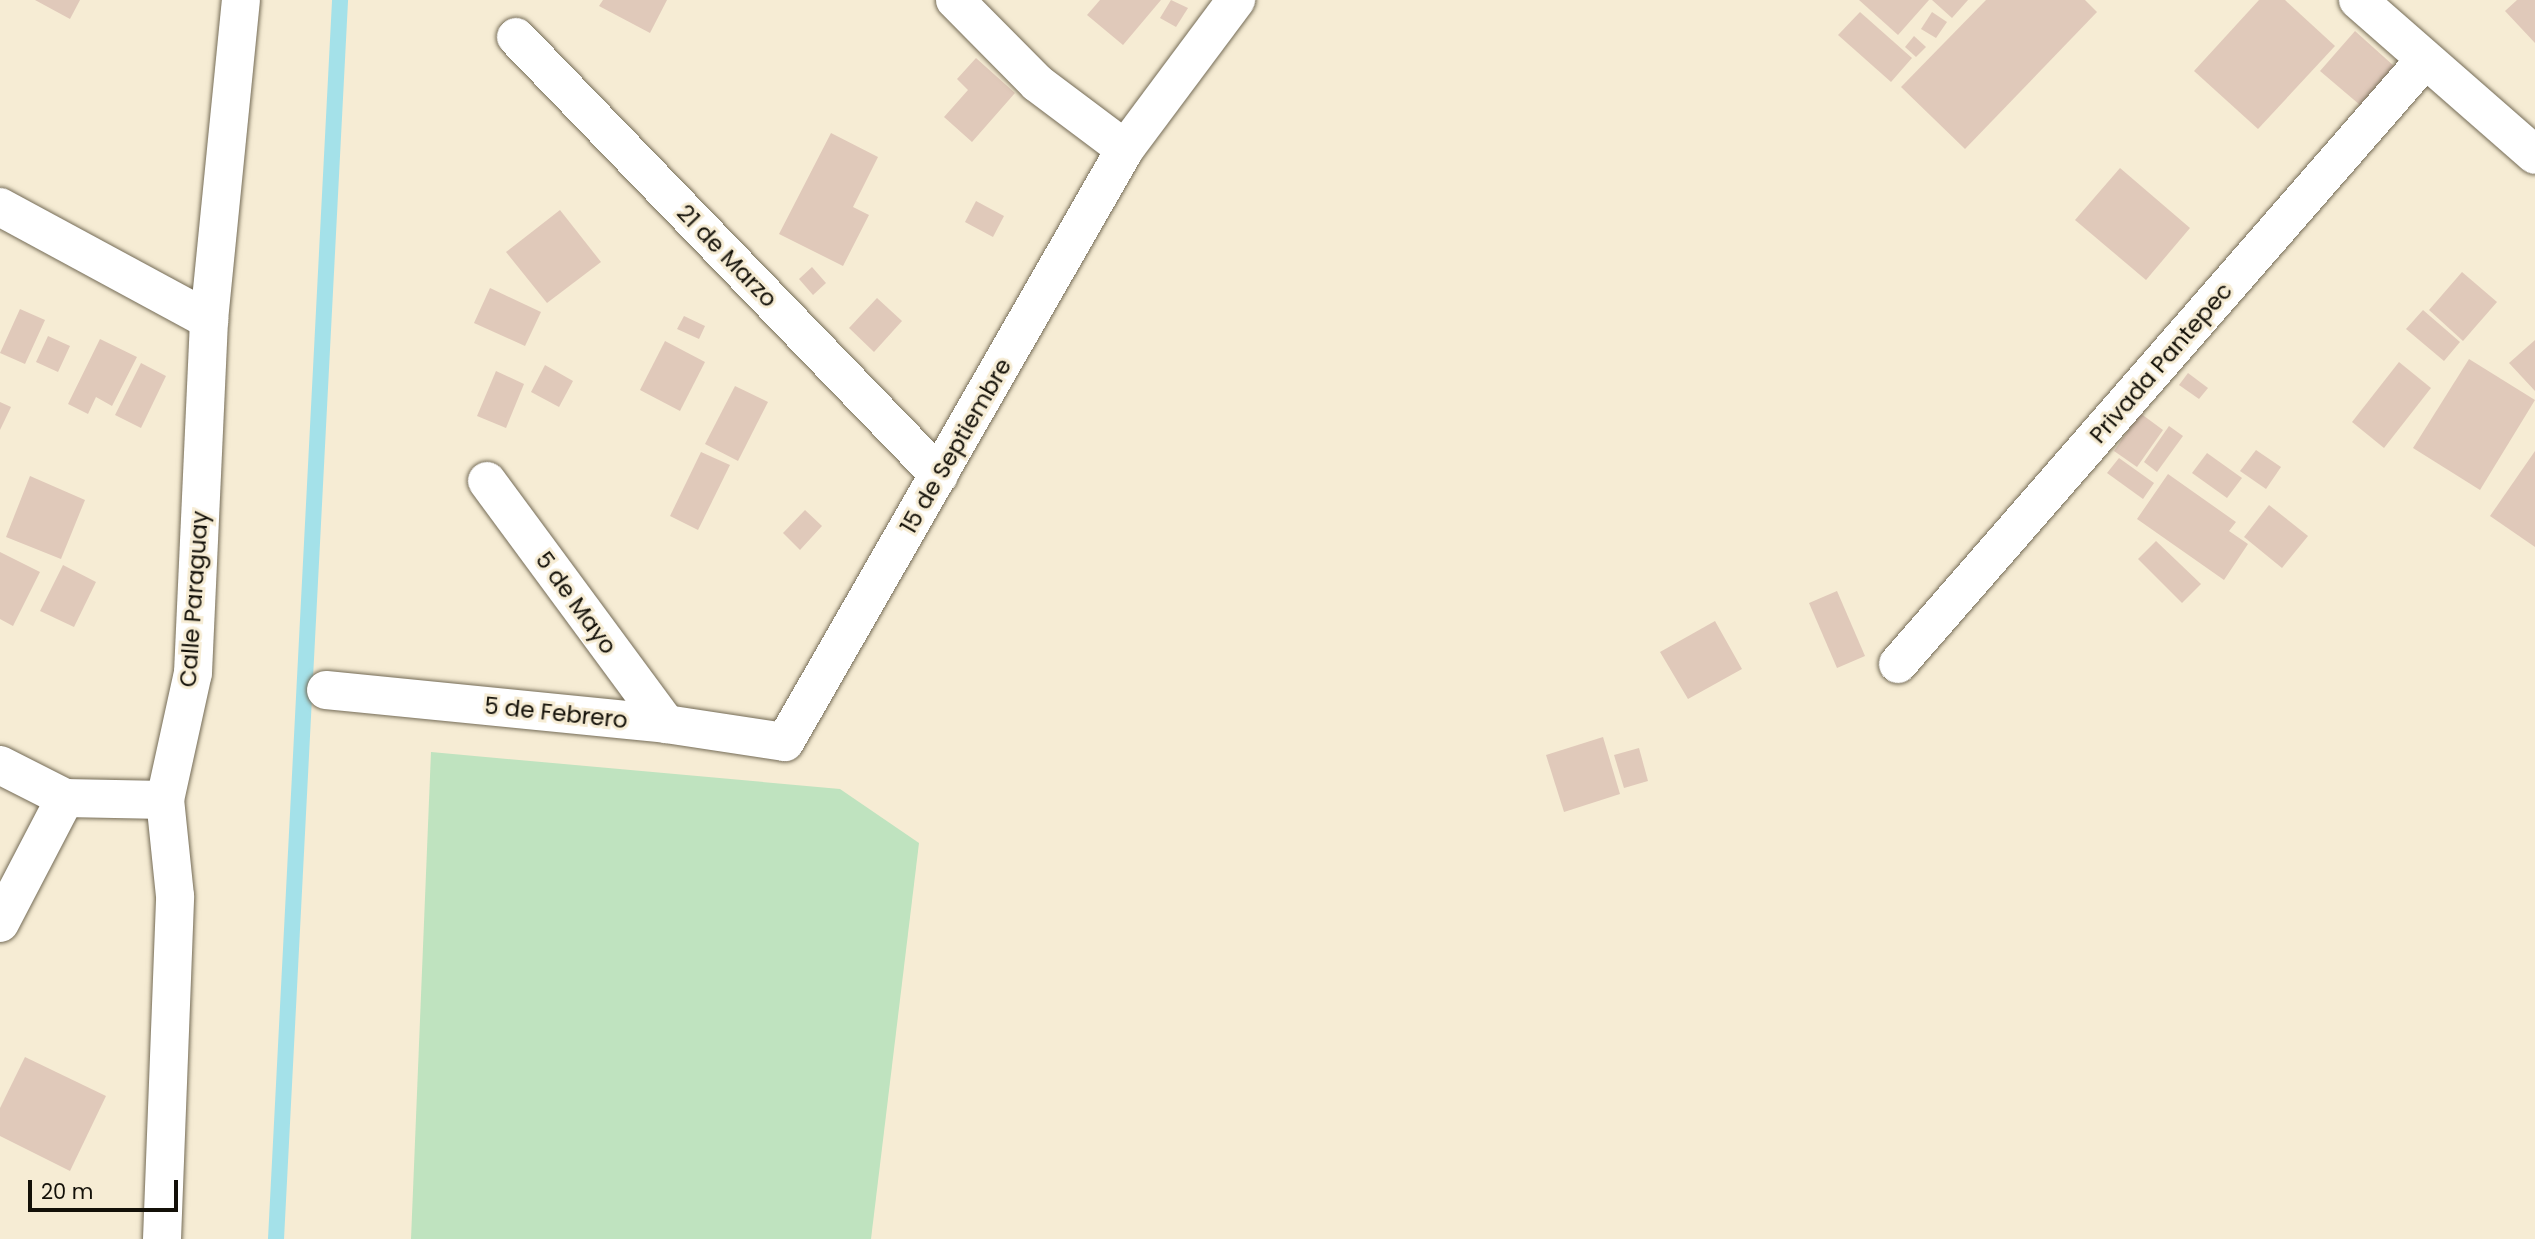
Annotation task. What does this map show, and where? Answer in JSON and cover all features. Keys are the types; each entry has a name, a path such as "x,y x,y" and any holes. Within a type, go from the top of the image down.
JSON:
{"street":[{"name":"Calle Paraguay","path":"162,1239 175,896 165,800 193,673 209,320 241,0"},
{"path":"955,0 1037,83 1125,149"},
{"name":"15 de Septiembre","path":"785,742 1125,149 1236,0"},
{"path":"2363,2 2423,62 2535,155"},
{"name":"21 de Marzo","path":"516,37 939,475"},
{"name":"Privada Pantepec","path":"1898,664 2423,62"},
{"path":"0,207 209,320"},
{"name":"5 de Mayo","path":"487,481 666,724"},
{"name":"5 de Febrero","path":"326,690 666,724 785,742"},
{"path":"0,765 65,798 165,800"},
{"path":"0,923 65,798"}],"green space":[{"path":"431,752 840,789 919,843 871,1239 411,1239"}],"building":[{"path":"35,0 80,0 70,19"},
{"path":"603,0 667,0 650,33 599,6"},
{"path":"1100,0 1161,0 1123,45 1087,15"},
{"path":"1171,0 1188,8 1176,27 1160,18"},
{"path":"1859,0 1929,0 1898,35"},
{"path":"1932,0 1968,0 1952,18"},
{"path":"1986,0 2085,0 2097,12 1965,149 1901,87"},
{"path":"2259,0 2285,0 2335,46 2258,129 2194,71"},
{"path":"2517,0 2535,0 2535,43 2505,11"},
{"path":"1860,12 1912,58 1891,82 1838,35"},
{"path":"1932,12 1947,22 1936,38 1921,29"},
{"path":"2355,31 2394,66 2360,105 2320,71"},
{"path":"1914,36 1926,47 1916,57 1905,47"},
{"path":"976,58 1015,93 972,142 944,117 968,90 957,79"},
{"path":"831,133 878,157 853,207 869,215 843,266 779,234"},
{"path":"2120,168 2190,228 2146,280 2075,220"},
{"path":"976,201 1004,216 993,237 965,222"},
{"path":"560,210 601,262 547,303 506,252"},
{"path":"812,267 826,283 813,295 799,279"},
{"path":"2462,272 2497,302 2463,341 2429,310"},
{"path":"490,288 541,312 525,346 474,323"},
{"path":"877,298 902,321 874,352 849,328"},
{"path":"20,309 45,320 25,364 0,353"},
{"path":"2423,310 2460,342 2444,361 2406,329"},
{"path":"684,316 705,326 699,339 677,329"},
{"path":"48,336 70,346 58,372 36,362"},
{"path":"100,339 137,357 112,406 96,397 88,414 68,404"},
{"path":"2535,340 2535,391 2509,363"},
{"path":"665,341 705,362 680,411 640,390"},
{"path":"2469,359 2535,400 2480,490 2413,448"},
{"path":"2399,362 2431,388 2384,448 2352,422"},
{"path":"141,363 166,376 141,428 115,415"},
{"path":"545,365 573,381 559,407 531,392"},
{"path":"496,371 524,384 506,428 477,416"},
{"path":"2188,373 2208,388 2199,399 2179,385"},
{"path":"735,386 768,402 738,461 705,444"},
{"path":"0,402 11,407 0,430"},
{"path":"2140,413 2163,430 2137,467 2114,451"},
{"path":"2169,426 2183,436 2157,472 2144,462"},
{"path":"2256,450 2281,467 2266,489 2240,471"},
{"path":"2535,451 2535,547 2490,516"},
{"path":"701,452 730,465 698,530 670,516"},
{"path":"2207,453 2242,478 2227,498 2192,473"},
{"path":"2119,458 2154,483 2143,499 2107,473"},
{"path":"2168,474 2236,522 2229,531 2248,544 2224,580 2137,519"},
{"path":"30,476 85,500 61,559 6,537"},
{"path":"2269,505 2308,536 2282,568 2244,537"},
{"path":"805,510 822,526 800,550 783,533"},
{"path":"2156,541 2201,584 2182,603 2138,559"},
{"path":"0,552 40,572 13,626 0,619"},
{"path":"63,565 96,582 74,627 40,611"},
{"path":"1837,591 1865,656 1837,668 1809,603"},
{"path":"1715,621 1742,669 1688,699 1660,652"},
{"path":"1603,737 1620,794 1564,812 1546,755"},
{"path":"1639,748 1648,781 1624,788 1614,755"},
{"path":"25,1057 106,1096 70,1171 0,1136 0,1108"}],"waterway":[{"path":"276,1239 340,0"}]}
